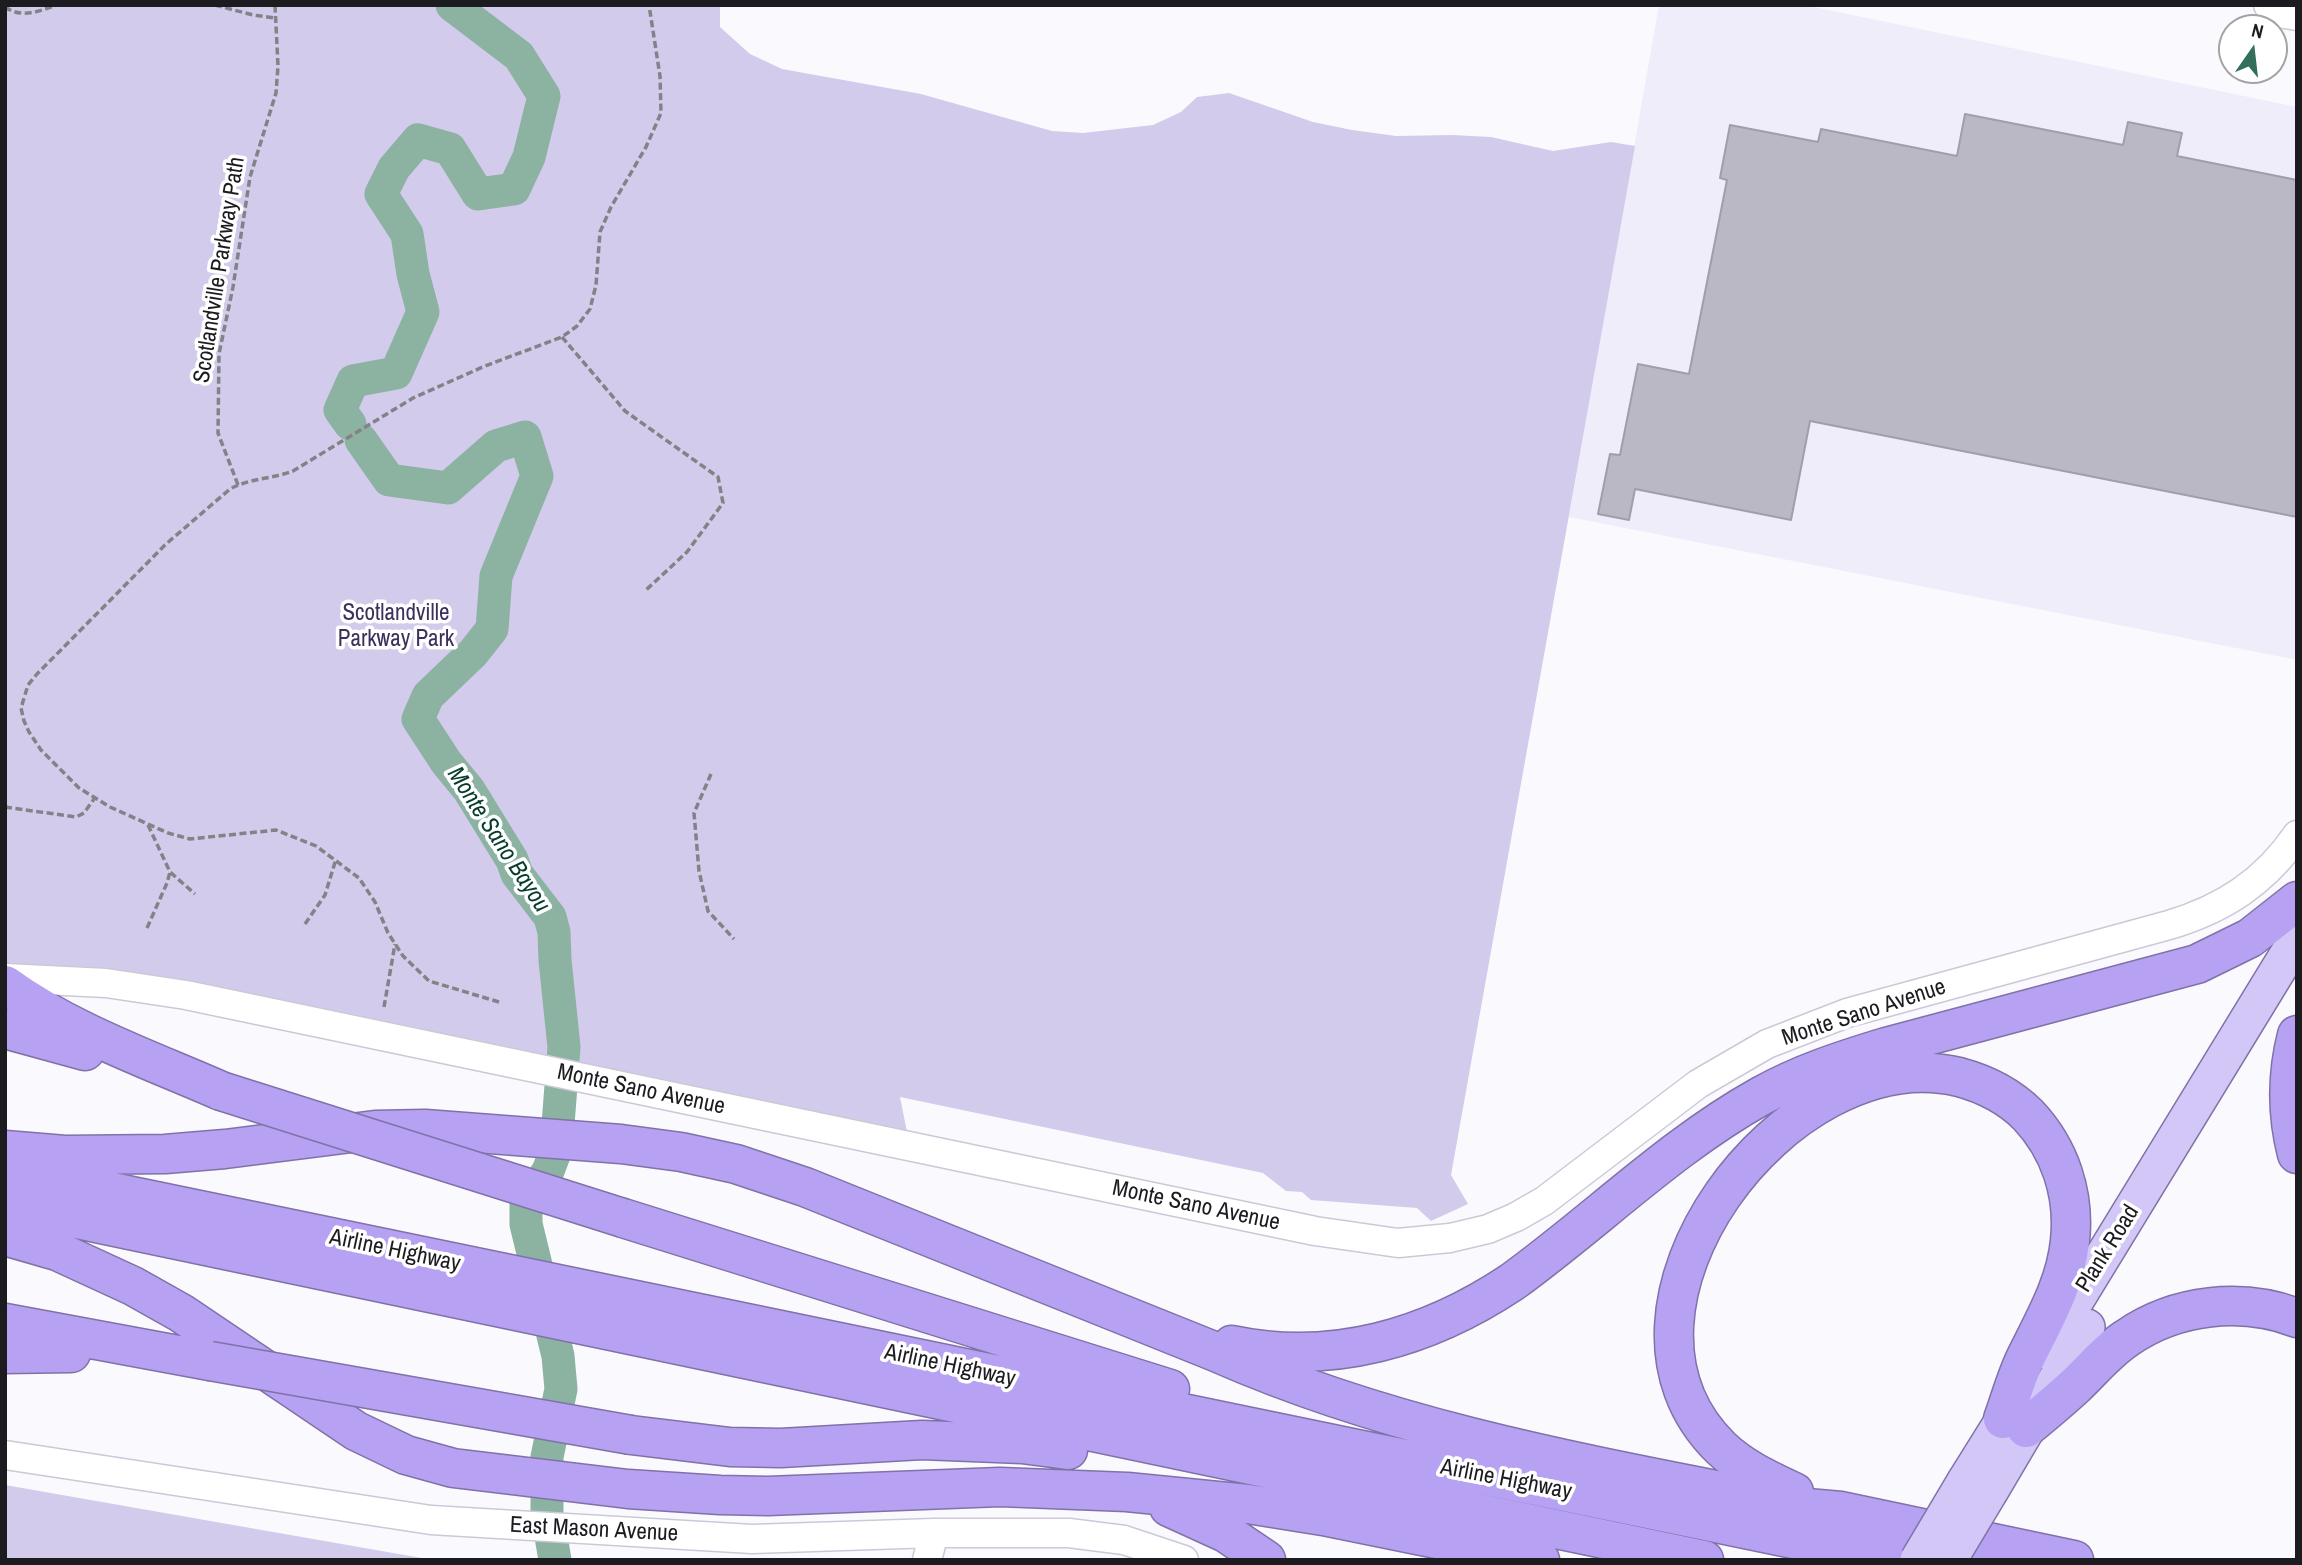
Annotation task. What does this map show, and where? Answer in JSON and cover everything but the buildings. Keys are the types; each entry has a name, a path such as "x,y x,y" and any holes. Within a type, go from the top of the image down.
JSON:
{"highway":[{"path":"1192,1342 1216,1342 1266,1351 1321,1352 1376,1344 1422,1330 1463,1312 1512,1282 1705,1131 1787,1082 1886,1047 2197,964 2250,938 2297,901"},
{"path":"5,985 65,1023 221,1091"},
{"path":"5,1029 221,1091 1205,1400 1223,1423"},
{"path":"2297,1034 2289,1093 2291,1126 2297,1154"},
{"path":"1841,1511 1768,1480 1723,1450 1691,1410 1679,1383 1674,1353 1678,1297 1692,1252 1711,1213 1730,1183 1754,1155 1783,1129 1816,1106 1887,1078 1910,1074 1942,1074 1984,1086 2014,1102 2034,1121 2052,1145 2062,1168 2069,1196 2071,1226 2068,1258 2048,1314 2024,1362 2015,1424"},
{"path":"5,1150 89,1155 165,1154 375,1130 425,1129 621,1144 710,1157 794,1183 1273,1377 1331,1398 1432,1428 1708,1488 1807,1508 1841,1511 2074,1560"},
{"name":"Airline Highway","path":"5,1170 1895,1560"},
{"name":"Airline Highway","path":"5,1204 1704,1560"},
{"path":"5,1236 84,1262 159,1300 331,1415 373,1440 426,1461 489,1473 685,1494 768,1496 989,1488 1127,1493 1248,1504 1323,1516 1540,1560"},
{"path":"2015,1424 2076,1385 2129,1336 2169,1317 2202,1308 2241,1305 2297,1318"},
{"path":"5,1323 631,1435 685,1442 754,1448 922,1440 984,1441 1118,1455 1198,1469 1297,1475"},
{"path":"5,1354 48,1352 210,1361"},
{"path":"1127,1493 1203,1521 1245,1544 1266,1560"}],"main road":[{"name":"Plank Road","path":"1918,1560 1978,1485 2297,939"},
{"name":"Plank Road","path":"2015,1424 2297,981"},
{"name":"Plank Road","path":"1949,1560 1978,1485"}],"street":[{"path":"2268,5 2273,12 2297,16"},
{"name":"Monte Sano Avenue","path":"5,978 96,982 186,995 1341,1236 1398,1243 1450,1238 1488,1229 1536,1206 1698,1084 1767,1044 1847,1013 2169,925 2204,913 2258,881 2280,859 2297,835"},
{"name":"East Mason Avenue","path":"5,1455 372,1512 489,1524 930,1546 1004,1532 1079,1534 1115,1538 1167,1557"}],"path":[{"path":"5,7 13,12 29,14 57,5"},
{"path":"215,5 275,18"},
{"name":"Scotlandville Parkway Path","path":"238,485 216,421 219,354 233,287 250,177 276,93 278,66 275,5"},
{"path":"499,1002 429,981 403,956 359,878 316,846 276,830 190,839 168,833 94,799 79,788 41,750 29,732 22,708 28,685 65,645 166,544 212,503 238,485 293,471 421,394 562,337 577,326 590,309 596,285 600,232 611,207 646,148 661,113 660,76 649,5"},
{"path":"562,337 625,411 718,477 723,503 687,552 646,590"},
{"path":"711,774 694,813 699,871 708,911 734,939"},
{"path":"5,807 76,817 84,813 94,799"},
{"path":"147,823 170,872 195,894"},
{"path":"305,924 325,895 336,859"},
{"path":"147,928 170,872"},
{"path":"384,1007 395,944"}],"shaded area":[{"path":"1659,5 1804,5 2297,107 2297,660 1569,517"}],"green space":[{"name":"Scotlandville Parkway Park","path":"5,5 720,5 720,27 750,54 782,69 921,94 1052,131 1083,133 1153,125 1181,112 1197,97 1229,93 1313,122 1396,136 1491,137 1553,151 1611,142 1635,146 1451,1175 1468,1204 1431,1221 1417,1208 1311,1200 1302,1192 1286,1191 1263,1173 900,1097 907,1132 124,972 85,967 5,964"},
{"path":"5,1485 433,1560 5,1560"}],"waterway":[{"name":"Monte Sano Bayou","path":"350,424 340,410 353,381 396,373 423,312 413,274 407,234 381,194 394,168 418,140 450,149 478,194 514,189 529,157 544,96 519,56 452,5"},
{"name":"Monte Sano Bayou","path":"361,440 389,480 448,488 496,446 525,437 537,476 496,576 492,629 473,653 428,696 418,719 446,762 469,790 512,860 517,874 550,917 554,932 564,1047 556,1150 548,1171 526,1203 526,1224 558,1356 561,1389 547,1457 547,1513 555,1560"}]}
